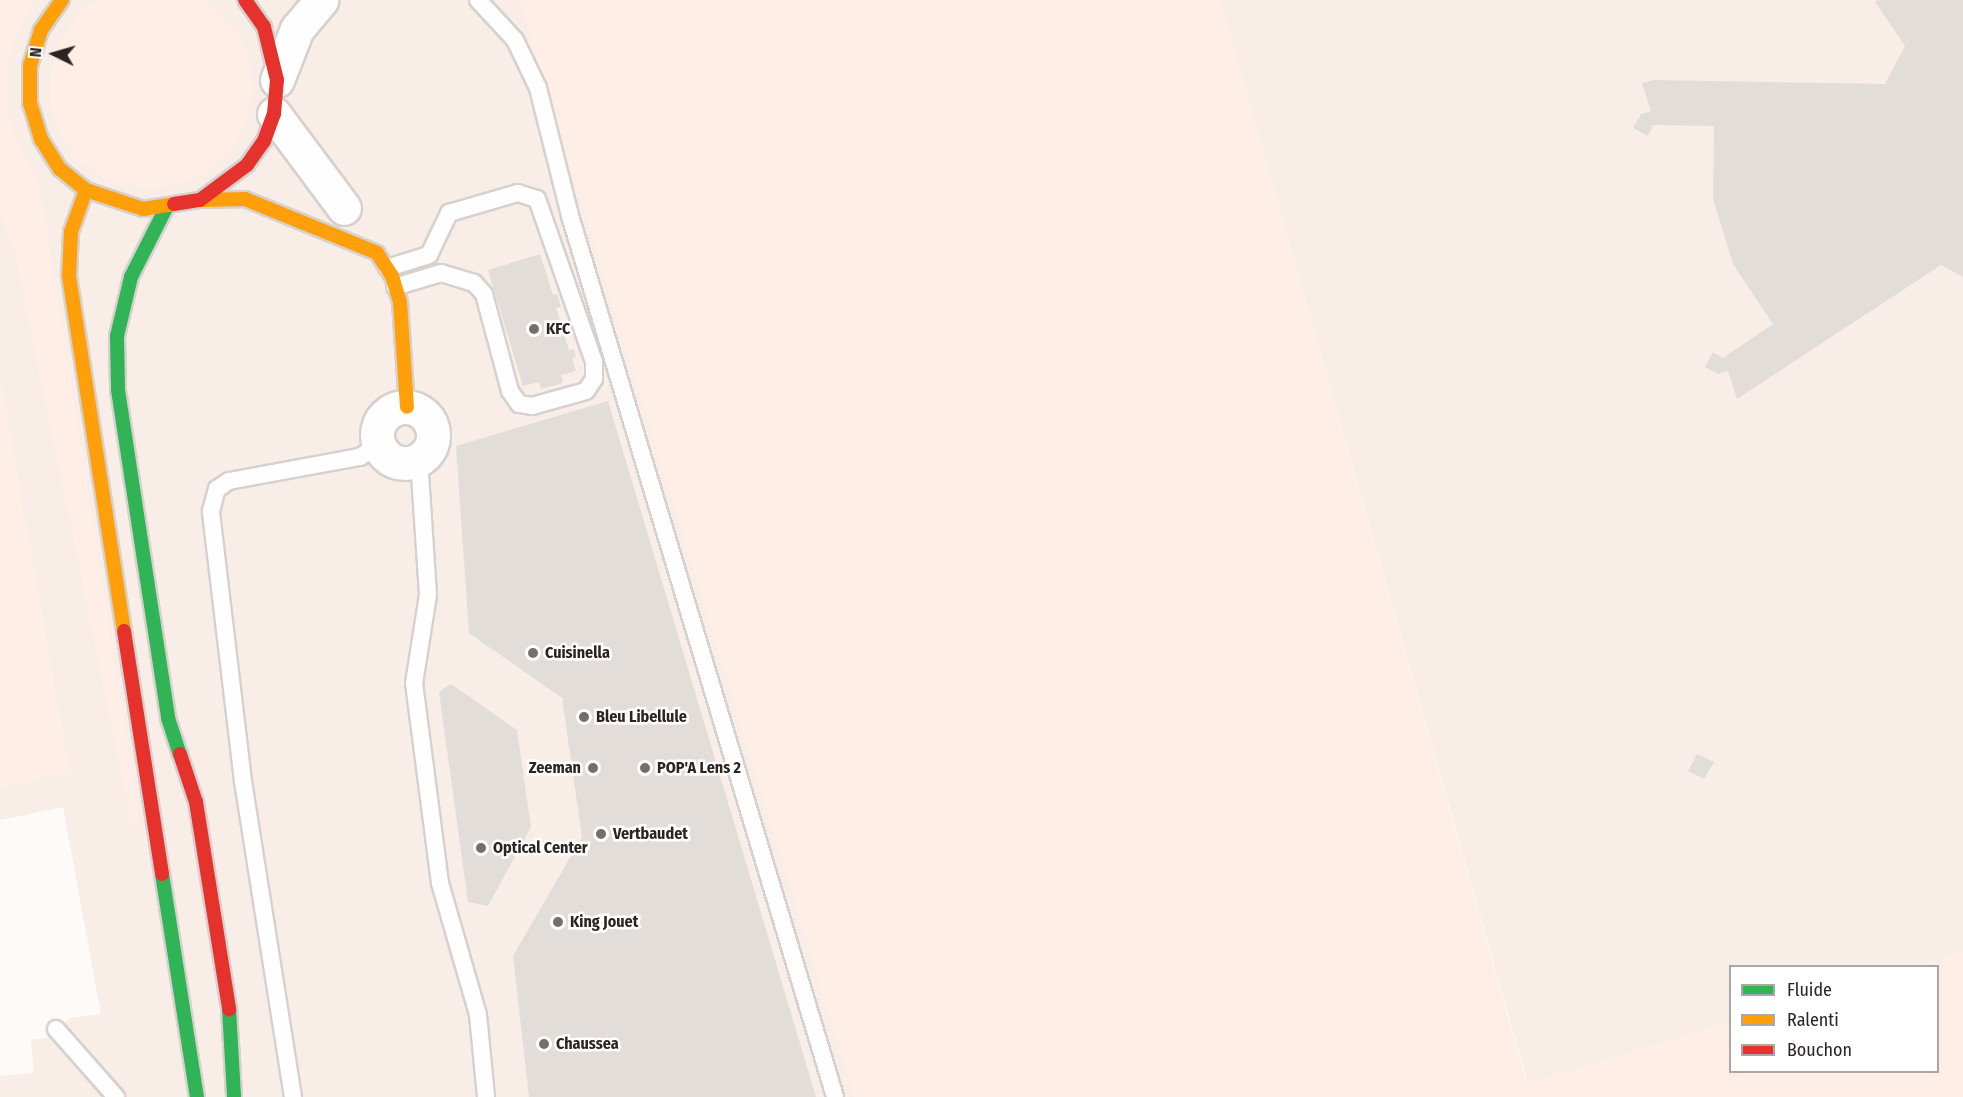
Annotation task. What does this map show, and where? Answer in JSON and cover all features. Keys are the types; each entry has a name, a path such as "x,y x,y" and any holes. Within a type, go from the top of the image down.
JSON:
{"street":[{"path":"62,0 41,30 30,65 30,103 41,139 60,169 86,190 114,203 166,208 200,200 245,199 377,253 395,286 407,407"},
{"path":"245,0 264,27 277,80"},
{"path":"200,200 248,165 274,114 277,80 297,29 321,0"},
{"path":"274,114 344,208"},
{"path":"86,190 71,232 71,287 197,1097"},
{"path":"166,208 130,277 117,336 118,390 168,718 196,802 228,999 234,1097"},
{"path":"407,407 423,414 432,429 431,446 419,459 391,459 379,444 383,417 407,407"}],"lane":[{"path":"478,0 515,40 538,88 571,219 835,1097"},
{"path":"387,268 429,255 449,213 518,193 537,200 594,362 594,379 586,391 532,406 519,404 510,391 484,294 474,283 441,273 395,286"},
{"path":"118,390 112,453 120,522 211,1097"},
{"path":"293,1097 243,781 211,511 218,489 229,481 360,457 379,444"},
{"path":"419,459 428,595 414,683 440,883 478,1015 486,1097"},
{"path":"56,1029 116,1097"}],"shaded area":[{"path":"0,0 520,0 856,1097 0,1097 0,1076 34,1073 31,1040 46,1038 70,1018 101,1014 63,807 0,820 0,788 69,772 0,379"},
{"path":"0,0 35,0 13,43 7,70 7,109 18,145 40,187 140,822 131,821 13,245 0,215"},
{"path":"99,0 204,0 234,27 249,56 253,89 247,121 232,150 207,172 178,186 145,189 113,182 84,165 63,140 50,108 50,73 60,40 81,12"},
{"path":"520,0 1220,0 1527,1084 1729,1023 1729,1073 1939,1073 1939,965 1919,965 1963,952 1963,1097 854,1097"},
{"path":"1220,0 1963,0 1963,952 1919,965 1729,965 1729,1023 1528,1084"},
{"path":"0,379 69,773 0,788"}],"building":[{"path":"1878,0 1963,0 1963,277 1941,265 1737,399 1728,371 1719,374 1705,367 1713,352 1723,358 1773,324 1733,264 1713,199 1714,126 1653,125 1648,136 1633,128 1641,114 1651,111 1642,83 1654,80 1885,84 1905,46 1875,2"},
{"name":"KFC","path":"540,254 553,295 557,294 561,307 556,308 569,350 574,349 576,357 572,358 576,371 561,375 563,383 541,389 539,382 523,386 488,270"},
{"name":"POP'A Lens 2","path":"608,401 816,1097 529,1097 513,956 582,837 562,698 469,633 456,446"},
{"path":"451,684 517,730 531,827 488,906 468,902 439,692"},
{"path":"1697,754 1714,762 1704,779 1688,771"}],"traffic: fast":[{"path":"166,208 131,277 117,336 118,390 168,718 180,754"},
{"path":"162,874 197,1097"},
{"path":"229,1009 234,1097"}],"traffic: slow":[{"path":"62,0 41,30 30,65 30,103 41,139 60,169 86,190 143,209 174,204"},
{"path":"86,190 71,232 69,276 124,631"},
{"path":"202,200 245,199 377,253 392,276 400,302 407,407"}],"traffic: jam":[{"path":"174,204 200,200 247,165 264,141 274,114 277,80 264,27 245,0"},
{"path":"124,631 162,874"},
{"path":"180,754 196,802 229,1009"}],"place":[{"name":"KFC","path":"534,329"},
{"name":"Cuisinella","path":"533,653"},
{"name":"Bleu Libellule","path":"584,717"},
{"name":"Zeeman","path":"593,768"},
{"name":"POP'A Lens 2","path":"645,768"},
{"name":"Vertbaudet","path":"601,834"},
{"name":"Optical Center","path":"481,848"},
{"name":"King Jouet","path":"558,922"},
{"name":"Chaussea","path":"544,1044"}]}
